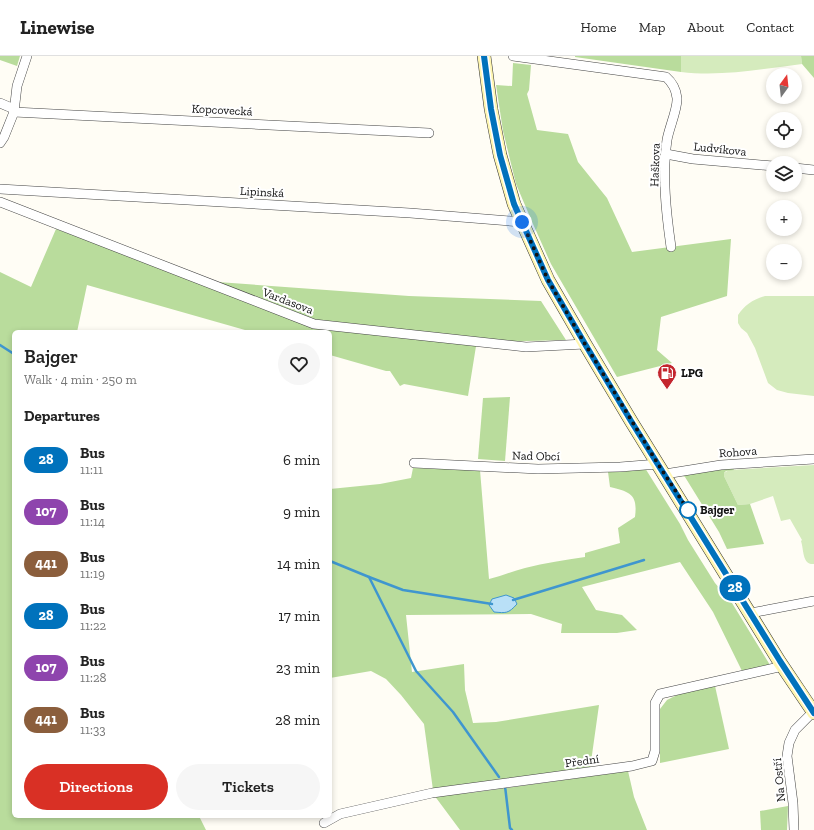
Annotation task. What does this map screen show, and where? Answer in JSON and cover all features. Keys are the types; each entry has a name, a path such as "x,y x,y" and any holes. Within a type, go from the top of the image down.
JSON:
{"main road":[{"path":"484,56 491,109 500,155 514,204 548,280 585,344 783,666 814,713"}],"street":[{"path":"0,143 4,137 14,111 17,86 27,56"},
{"name":"Haškova","path":"513,56 666,77 674,84 678,99 667,138 665,166 666,213 671,247"},
{"name":"Kopcovecká","path":"0,103 14,111 429,132"},
{"name":"Ludvíkova","path":"666,154 693,159 766,165"},
{"path":"802,169 814,170"},
{"name":"Lipinská","path":"0,189 410,213 522,222"},
{"name":"Vardasova","path":"0,202 314,324 526,347 585,344"},
{"name":"Rohova","path":"662,469 712,467 814,459"},
{"name":"Nad Obcí","path":"414,463 538,469 620,467 662,469"},
{"path":"751,613 814,601"},
{"name":"Přední","path":"324,823 340,814 432,793 652,762 655,751 654,703 660,694 783,666"},
{"name":"Na Ostří","path":"794,830 793,802 787,756 789,743 795,730 814,713"}],"green space":[{"path":"0,56 20,56 17,66 0,60"},
{"path":"681,56 801,56 802,64 742,72 711,74 681,72"},
{"path":"681,56 681,72 575,57"},
{"path":"801,56 814,56 814,78 802,64"},
{"path":"513,63 531,65 529,90 527,94 537,130 568,134 578,162 607,198 632,252 731,239 727,296 661,317 657,350 672,363 617,377 551,264 516,184 503,131 496,85 512,86"},
{"path":"56,229 204,281 409,296 541,301 566,340 494,342 477,340 468,396 404,384 400,386 390,371 332,356 332,330 245,330 87,285 77,330 12,330 12,818 200,818 206,830 0,830 0,272 31,287"},
{"path":"765,296 814,296 814,396 788,393 777,390 768,383 755,348 747,333 738,323 738,315 743,308 756,299"},
{"path":"510,397 505,461 478,459 483,398"},
{"path":"814,465 814,564 810,564 805,560 802,540 790,519 781,521 773,496 750,504 738,505 724,476 724,473 729,470"},
{"path":"413,468 480,470 489,579 532,566 585,557 585,553 620,543 618,528 635,517 635,503 631,495 610,487 608,472 622,472 645,468 715,583 732,603 770,665 742,671 713,612 680,562 582,587 596,610 622,615 637,630 617,633 561,633 562,624 531,614 406,615 412,672 464,664 465,690 473,723 496,722 599,705 590,769 433,790 424,724 401,695 386,679 371,671 332,678 332,489 380,484 411,478"},
{"path":"733,468 734,470 726,471 724,476 738,505 750,504 764,544 727,549 719,532 685,477 681,475"},
{"path":"715,686 729,749 660,763 660,709 667,700 683,692"},
{"path":"628,771 634,797 647,830 460,830 434,795 470,793"},
{"path":"788,806 787,830 761,830 760,811"}],"water":[{"path":"506,595 514,598 517,604 507,612 494,612 489,605 492,599"}],"waterway":[{"path":"0,345 12,353"},
{"path":"513,600 644,560"},
{"path":"332,562 369,577 416,671 453,712 499,777"},
{"path":"369,577 403,590 492,604"},
{"path":"505,786 510,828 512,830"}],"bus line":[{"name":"28","path":"484,56 491,109 500,155 514,204 548,280 631,421 814,713"}],"place":[{"name":"LPG","path":"667,390"},
{"name":"Bajger","path":"688,510"}],"route":[{"path":"522,222 548,280 658,464 688,510"}]}
